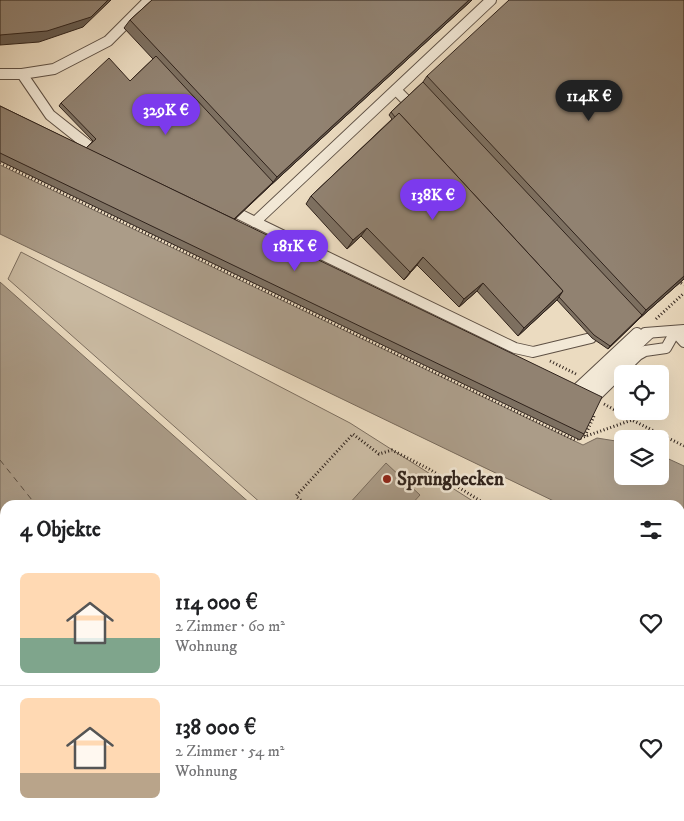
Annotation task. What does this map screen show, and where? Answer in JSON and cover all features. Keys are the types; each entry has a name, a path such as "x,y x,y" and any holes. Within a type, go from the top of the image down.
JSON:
{"lane":[{"path":"0,74 22,74 54,69 108,42 149,0"},
{"path":"255,222 491,0"},
{"path":"22,74 50,115 90,146"},
{"path":"396,90 406,100"},
{"path":"240,214 514,348 533,352 592,338"},
{"path":"624,334 679,331"},
{"path":"679,331 684,342"},
{"path":"587,397 645,351 666,348 679,331"},
{"path":"587,397 652,332"},
{"path":"587,397 637,333"}],"path":[{"path":"0,163 575,440 632,420 684,446"},
{"path":"652,332 654,321 684,293"},
{"path":"587,397 614,411"},
{"path":"584,436 594,416"},
{"path":"300,500 296,496 353,434 378,454 392,450 437,474 479,500"}],"shaded area":[{"path":"0,165 583,445 597,438 614,441 614,485 669,485 669,459 684,466 684,500 552,500 0,234"},
{"path":"21,252 350,423 471,500 257,500 8,279"},
{"path":"0,282 246,500 0,500"},
{"name":"Sprungbecken","path":"386,463 420,495 416,500 353,500"}],"building":[{"path":"0,0 108,0 91,17 47,31 0,35"},
{"path":"152,0 469,0 277,177 130,20"},
{"path":"509,0 684,0 684,276 646,310 427,76"},
{"path":"156,56 273,182 234,219 86,148 96,139 61,103 109,58 130,81"},
{"path":"423,82 642,315 610,346 594,335 559,297 563,291 399,113 395,117 391,112"},
{"path":"0,106 602,397 584,434 0,153"},
{"path":"399,113 563,291 524,328 483,283 464,299 423,257 410,272 367,228 353,240 311,196"}],"ferry route":[{"path":"0,460 32,500"}],"place":[{"name":"Sprungbecken","path":"387,479"}]}
